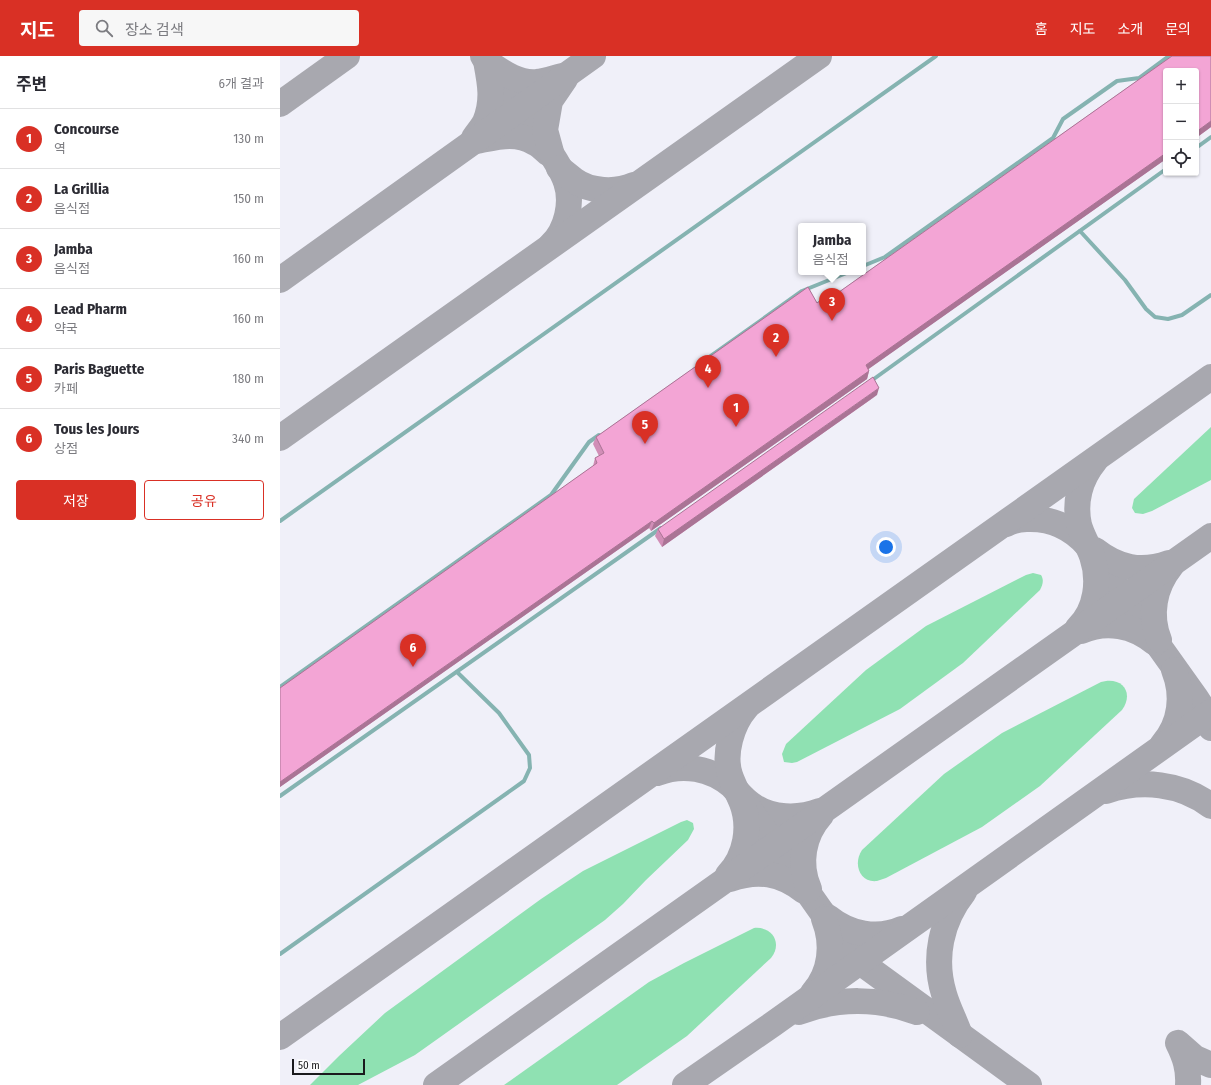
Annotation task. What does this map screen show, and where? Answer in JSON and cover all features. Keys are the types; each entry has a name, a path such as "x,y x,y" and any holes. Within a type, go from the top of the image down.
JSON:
{"lane":[{"path":"280,521 936,56"},
{"path":"866,265 885,257 1053,138 1063,119 1117,81 1139,78 1169,56"},
{"path":"1199,146 1211,137"},
{"path":"865,385 1163,171"},
{"path":"1080,231 1125,280 1146,309 1155,316 1168,319 1182,315 1211,295"},
{"path":"699,364 802,291 842,275"},
{"path":"280,687 551,495 589,442 602,433"},
{"path":"280,796 667,524"},
{"path":"280,954 524,781 530,768 530,755 500,713 457,672"}],"green space":[{"path":"1211,427 1211,480 1152,511 1143,514 1135,513 1132,508 1134,499"},
{"path":"1033,573 1041,575 1043,579 1040,590 963,663 900,709 797,762 784,762 782,754 786,744 866,670 926,626 1026,575"},
{"path":"1106,681 1118,683 1125,689 1127,699 1122,710 1040,786 982,827 886,878 871,881 862,875 859,871 858,861 862,850 944,774 1002,733 1101,682"},
{"path":"687,820 693,823 694,829 688,840 605,920 415,1055 358,1085 310,1085 385,1013 541,899 583,871"},
{"path":"754,928 766,930 774,937 776,947 771,958 687,1036 617,1085 504,1085 649,982"}],"building":[{"path":"1172,56 1211,56 1211,121 1199,130 1199,68 1163,68 1163,155 866,365 869,371 654,523 652,521 280,782 280,688 597,463 595,458 604,453 596,437 808,287 817,303 829,294 832,297 863,275 866,275 866,273"},
{"path":"873,377 879,388 664,539 658,529"}],"taxiway":[{"path":"280,104 347,56"},
{"path":"483,56 552,154 566,182 569,207 565,224 557,239 551,245"},
{"path":"280,280 593,56"},
{"path":"280,438 819,56"},
{"path":"474,138 485,122 490,107 490,84 486,61 497,69 523,81 537,82 562,76"},
{"path":"551,152 545,130 550,101 565,79"},
{"path":"476,141 506,136 521,137 537,144 548,153"},
{"path":"559,168 580,184 595,189 611,190 627,188 634,185"},
{"path":"280,1037 1211,377"},
{"path":"1078,628 1089,612 1095,594 1096,575 1094,565 1092,556 1079,525 1077,508 1085,475 1095,461"},
{"path":"1006,524 1022,519 1044,520 1060,525 1081,539 1087,545 1196,698 1207,715 1211,728"},
{"path":"436,1085 1211,536"},
{"path":"1095,550 1112,561 1130,567 1149,568 1169,563"},
{"path":"1159,640 1154,621 1155,602 1157,592 1165,574 1171,566"},
{"path":"1081,631 1100,626 1120,626 1138,632 1155,643"},
{"path":"1163,744 1174,727 1179,708 1179,689 1174,670"},
{"path":"728,875 739,859 743,850 746,831 745,812 728,767 728,749 733,731 746,708"},
{"path":"685,1085 1211,712"},
{"path":"657,773 677,768 706,771 724,780 752,805 760,810 776,815 794,816 812,814 820,811"},
{"path":"1106,791 1133,785 1160,785 1187,792 1211,806"},
{"path":"738,793 821,911 860,962 1029,1085"},
{"path":"809,889 804,870 804,850 810,831 821,815"},
{"path":"730,879 750,874 769,874 787,880 804,891"},
{"path":"960,1035 944,994 939,967 939,954 941,940 950,915 964,892"},
{"path":"828,917 845,928 864,934 883,934 902,929"},
{"path":"813,993 824,977 829,958 829,938 824,919"},
{"path":"799,1012 828,1004 858,1001 888,1004 917,1012"},
{"path":"1188,1085 1186,1063 1178,1043 1195,1058 1211,1065"}],"place":[{"name":"Jamba","path":"832,321"},
{"name":"La Grillia","path":"776,357"},
{"name":"Lead Pharm","path":"708,388"},
{"name":"Concourse","path":"736,427"},
{"name":"Paris Baguette","path":"645,444"},
{"name":"Tous les Jours","path":"413,667"}]}
